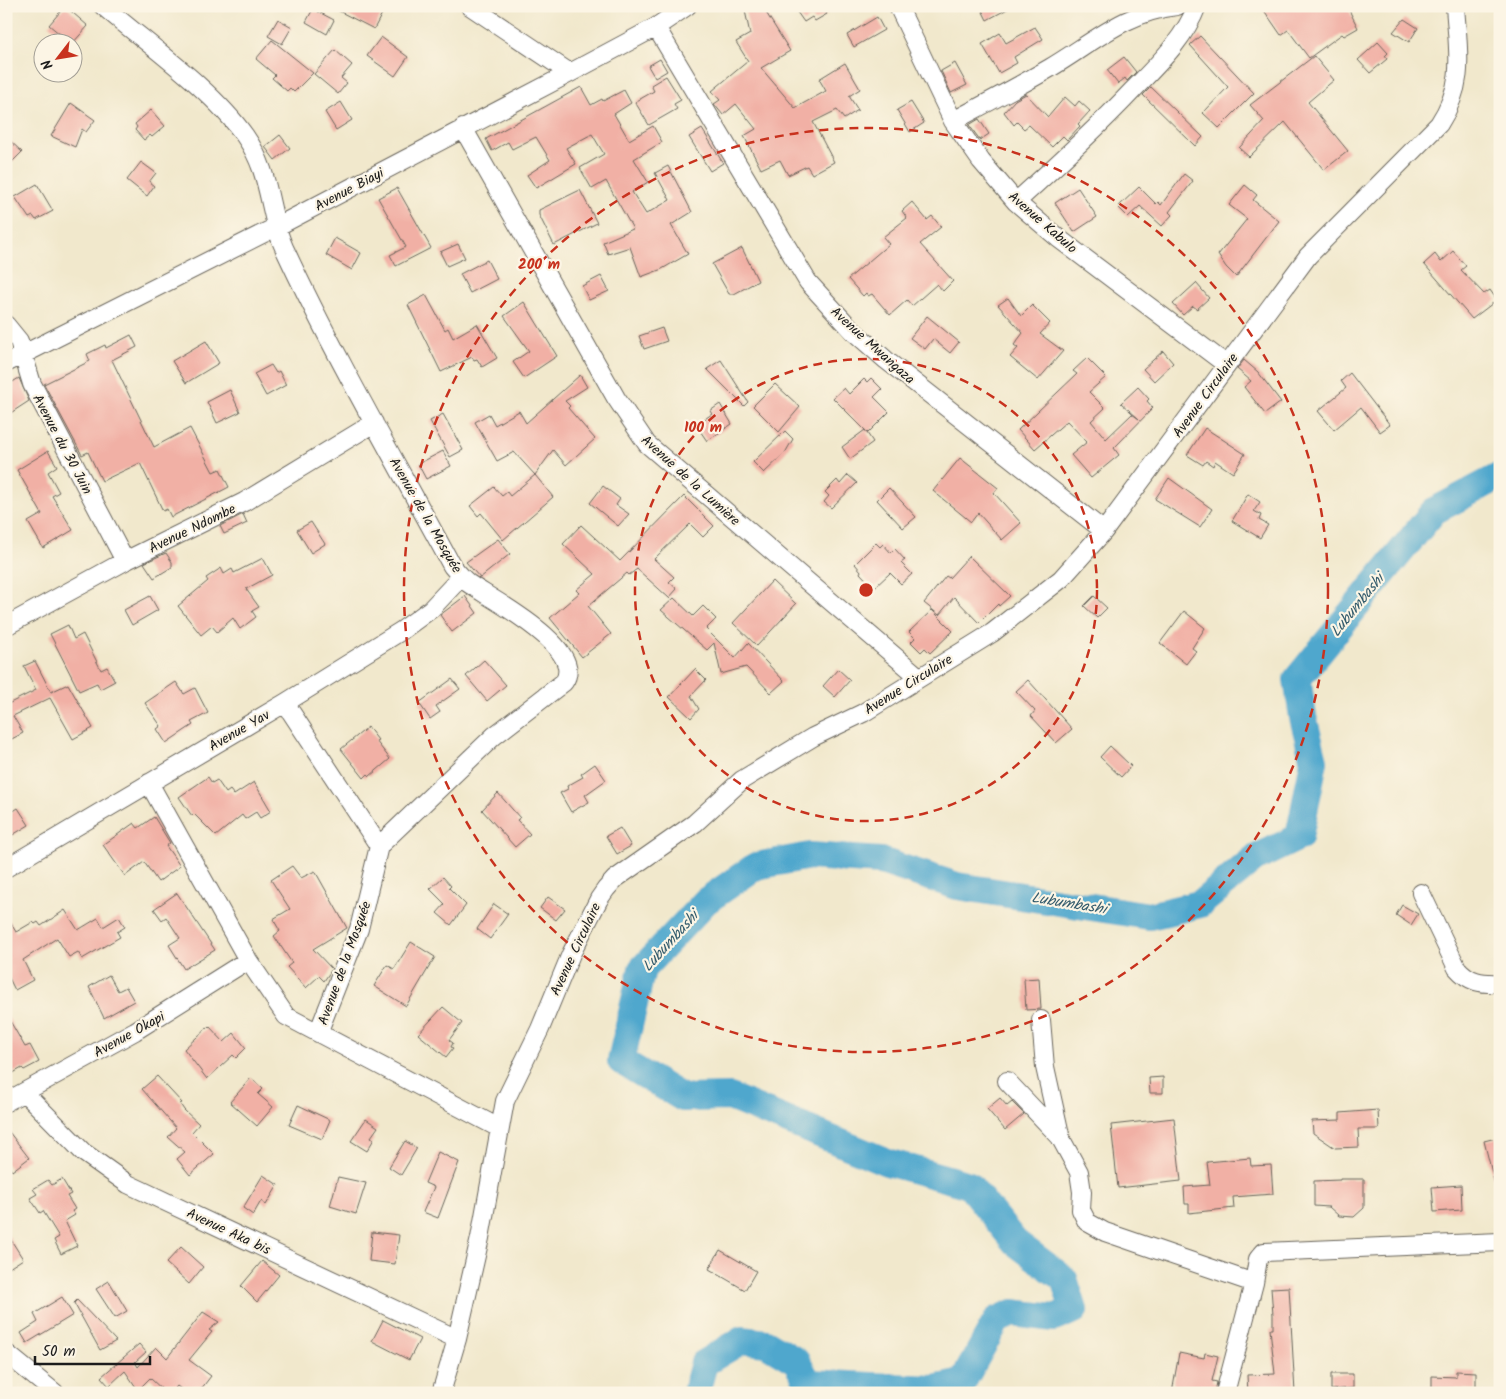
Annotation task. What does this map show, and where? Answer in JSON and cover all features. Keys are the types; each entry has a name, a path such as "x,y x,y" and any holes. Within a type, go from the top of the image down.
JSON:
{"street":[{"name":"Avenue de la Mosquée","path":"103,6 196,85 229,116 245,136 266,177 285,250 374,423 452,566 461,577 534,626 566,662 568,676 558,688 494,736 379,846 359,929 318,1033"},
{"path":"470,6 570,73"},
{"name":"Avenue Biayi","path":"6,363 278,226 570,73 656,27 687,6"},
{"name":"Avenue Kabulo","path":"898,6 953,122 980,161 1016,202 1058,238 1227,365"},
{"path":"953,122 1051,67 1121,22 1155,9 1177,6"},
{"path":"1016,202 1089,136 1171,51 1192,20 1197,6"},
{"name":"Avenue Circulaire","path":"441,1393 457,1339 480,1238 499,1128 508,1091 540,1030 571,954 598,899 615,879 695,822 742,780 813,737 863,713 992,633 1029,606 1061,579 1104,531 1308,256 1431,133 1447,112 1455,97 1459,60 1455,6"},
{"name":"Avenue Mwangaza","path":"656,27 808,282 826,303 886,360 1104,531"},
{"name":"Avenue de la Lumière","path":"463,128 616,398 647,444 919,677"},
{"name":"Avenue du 30 Juin","path":"6,326 16,336 32,384 125,561"},
{"name":"Avenue Ndombe","path":"6,626 125,561 244,502 374,423"},
{"name":"Avenue Yav","path":"6,868 285,703 431,609 461,577"},
{"path":"285,703 379,846"},
{"path":"149,783 248,960 283,1012 318,1033 499,1128"},
{"path":"1421,893 1457,968 1465,977 1475,982 1500,983"},
{"name":"Avenue Okapi","path":"6,1102 149,1023 248,960"},
{"path":"1041,1020 1045,1067 1061,1139 1078,1172 1083,1216 1094,1228 1254,1283"},
{"path":"1007,1082 1061,1139"},
{"name":"Avenue Aka bis","path":"24,1092 83,1152 128,1184 457,1339"},
{"path":"1225,1393 1254,1283 1258,1259 1264,1252 1500,1242"},
{"path":"10,1362 55,1393"}],"building":[{"path":"65,6 88,26 82,33 57,32 49,25"},
{"path":"329,6 386,6 374,29"},
{"path":"744,6 762,6 790,51 761,68 795,108 826,91 819,79 845,63 860,89 849,96 858,110 844,119 837,110 813,122 834,162 812,174 807,166 788,175 780,160 761,169 744,136 756,129 736,104 723,115 714,104 720,100 712,91 748,61 736,42 750,34"},
{"path":"805,6 829,6 824,9 827,14 815,21 812,17 804,22 797,12"},
{"path":"980,6 1013,6 987,20"},
{"path":"1261,6 1347,6 1358,28 1344,36 1342,34 1309,58 1288,30 1281,35"},
{"path":"313,9 334,20 327,34 306,22"},
{"path":"877,17 884,30 854,47 847,35"},
{"path":"278,19 292,27 282,44 268,36"},
{"path":"1404,19 1418,28 1409,42 1393,32"},
{"path":"1035,27 1043,39 1014,57 1017,63 999,73 982,44 1000,33 1006,43"},
{"path":"1200,36 1254,93 1219,128 1203,113 1228,87 1190,45"},
{"path":"381,37 408,57 395,76 367,56"},
{"path":"272,40 313,73 294,92 290,88 287,91 272,78 275,75 256,59"},
{"path":"1378,42 1388,53 1385,56 1387,59 1370,73 1358,60"},
{"path":"335,50 352,65 341,78 347,83 338,94 314,74"},
{"path":"1314,56 1334,80 1308,102 1348,151 1324,170 1285,122 1249,157 1239,148 1264,121 1250,105"},
{"path":"1124,57 1136,72 1127,81 1125,78 1118,84 1107,70"},
{"path":"660,59 667,71 655,78 648,66"},
{"path":"955,63 967,85 951,93 941,71"},
{"path":"666,76 681,100 674,104 677,109 649,125 635,102 654,91 651,85"},
{"path":"581,87 591,105 624,90 631,103 614,114 629,140 653,126 662,142 634,159 648,182 632,192 646,214 670,200 655,173 668,166 692,212 671,225 688,254 662,269 641,277 630,247 608,254 603,242 633,229 606,181 592,189 580,168 604,154 592,134 566,148 576,164 536,188 527,175 550,160 536,137 512,149 508,142 492,151 486,139"},
{"path":"1151,87 1203,137 1195,146 1143,95"},
{"path":"1026,94 1048,117 1065,97 1075,106 1079,101 1090,111 1067,140 1063,136 1052,147 1029,125 1024,129 1017,122 1014,125 1004,112 1015,100"},
{"path":"341,102 352,120 336,130 325,112"},
{"path":"911,102 924,123 910,132 897,110"},
{"path":"71,103 95,120 86,132 82,129 75,147 51,136"},
{"path":"151,110 165,126 152,137 150,135 144,140 135,130 137,127 135,124"},
{"path":"979,119 989,134 980,140 969,125"},
{"path":"702,129 723,163 710,171 689,137"},
{"path":"280,135 290,148 275,160 265,147"},
{"path":"6,137 22,152 6,168"},
{"path":"141,162 156,173 149,182 154,186 147,196 127,180"},
{"path":"1184,174 1193,181 1169,212 1172,215 1162,226 1140,206 1128,217 1118,207 1139,187 1156,204 1158,202 1161,205"},
{"path":"37,184 53,211 36,220 33,216 29,218 15,197"},
{"path":"1245,185 1257,195 1253,200 1279,221 1236,277 1218,255 1247,219 1229,205"},
{"path":"397,188 431,248 396,266 390,255 406,247 378,198"},
{"path":"1078,188 1097,217 1074,232 1055,203"},
{"path":"580,190 597,223 554,245 539,215 539,210"},
{"path":"912,202 927,220 932,216 941,227 920,244 953,281 943,291 937,284 912,306 907,300 890,315 872,294 868,296 866,293 863,296 848,279 889,244 883,237 907,218 902,211"},
{"path":"335,238 361,253 352,270 326,255"},
{"path":"458,244 465,258 447,266 440,252"},
{"path":"742,248 758,281 734,294 729,294 712,264"},
{"path":"1453,251 1466,266 1461,270 1484,294 1490,290 1497,300 1472,319 1424,264 1435,254 1441,262"},
{"path":"487,260 497,279 470,293 460,274"},
{"path":"601,276 609,291 589,300 582,286"},
{"path":"1196,283 1209,298 1197,309 1193,306 1183,315 1173,304"},
{"path":"426,295 445,330 448,328 453,338 477,324 497,358 482,367 477,359 474,360 472,357 441,372 408,305"},
{"path":"1008,298 1021,316 1032,305 1050,323 1040,334 1063,351 1038,380 1010,357 1018,348 1014,345 1023,333 998,305"},
{"path":"524,302 557,356 524,378 513,362 529,351 504,316"},
{"path":"927,316 959,342 950,353 933,339 925,349 910,338"},
{"path":"662,328 667,341 644,349 639,336"},
{"path":"131,335 137,347 112,360 154,447 190,428 213,472 220,469 229,487 171,517 167,509 163,511 140,463 102,481 88,452 82,455 44,384 90,361 87,354 105,345 106,348"},
{"path":"206,341 219,363 186,383 172,361"},
{"path":"1163,351 1173,363 1154,381 1143,369"},
{"path":"1087,358 1106,377 1089,392 1105,408 1091,421 1106,439 1132,414 1139,419 1121,403 1138,387 1149,399 1147,401 1153,408 1114,448 1119,455 1091,478 1071,455 1087,442 1067,421 1035,449 1018,430 1077,374 1073,371"},
{"path":"721,360 748,402 744,406 707,369"},
{"path":"1244,360 1258,372 1281,402 1265,414 1244,387 1251,381 1237,369"},
{"path":"271,365 276,373 279,371 286,385 266,396 254,374"},
{"path":"1350,373 1390,425 1380,432 1361,407 1334,430 1318,411 1346,388 1341,381"},
{"path":"580,375 587,387 565,401 570,406 568,408 595,439 566,465 553,450 535,475 514,452 497,461 475,422 489,414 495,425 519,411 526,423"},
{"path":"19,378 29,401 6,416 6,386"},
{"path":"871,378 882,389 874,397 889,412 868,433 833,398 844,388 849,394 864,379 867,382"},
{"path":"775,384 800,407 779,432 753,406"},
{"path":"230,390 240,412 217,423 207,402"},
{"path":"720,404 732,424 707,441 696,425 712,414 710,411"},
{"path":"443,414 463,450 450,457 430,421"},
{"path":"1205,428 1245,454 1233,473 1215,461 1213,466 1206,461 1203,465 1187,455"},
{"path":"865,430 873,442 850,459 842,447"},
{"path":"785,431 793,439 785,453 764,473 753,462"},
{"path":"48,451 57,466 48,472 59,492 52,496 73,530 43,548 28,522 42,514 17,470"},
{"path":"443,451 451,466 426,479 418,464"},
{"path":"960,458 998,488 994,493 1021,523 1002,540 978,513 971,522 933,491"},
{"path":"535,475 553,497 503,540 481,513 478,516 470,506 494,487 502,496 507,492 510,496"},
{"path":"848,475 857,483 831,508 824,502 829,496 825,492 837,480 840,484"},
{"path":"1169,478 1212,509 1200,527 1155,499"},
{"path":"603,486 620,499 616,505 629,514 618,526 590,503"},
{"path":"889,488 916,517 903,528 877,500"},
{"path":"1248,494 1260,502 1254,511 1261,515 1259,520 1268,525 1260,538 1232,521"},
{"path":"684,496 714,526 703,537 690,524 654,559 674,577 669,582 677,589 669,598 637,569 629,575 627,573 588,606 611,634 582,657 550,618 579,593 576,590 595,574 563,544 581,525 620,561"},
{"path":"243,514 247,523 224,534 220,526"},
{"path":"311,522 325,544 311,553 297,530"},
{"path":"498,539 510,554 480,578 466,562"},
{"path":"876,543 880,547 883,544 891,553 895,549 905,560 901,563 912,574 901,584 890,573 874,588 860,573 861,571 855,564"},
{"path":"166,553 172,562 172,567 154,578 144,563"},
{"path":"969,556 1010,596 999,606 998,604 979,623 954,597 939,615 924,603 946,576 949,578"},
{"path":"263,558 272,575 246,589 259,607 252,611 256,617 240,629 233,618 217,632 212,626 201,635 178,606 208,581 206,578 221,568 224,574 232,569 234,573"},
{"path":"772,581 796,604 757,646 733,623"},
{"path":"150,596 158,610 132,625 124,610"},
{"path":"465,596 477,613 452,632 440,615"},
{"path":"1094,596 1107,608 1097,618 1084,606"},
{"path":"674,598 693,616 703,606 716,619 706,629 735,658 748,643 784,681 771,693 746,667 721,674 714,643 707,650 661,610"},
{"path":"932,610 953,631 930,653 925,648 921,652 911,642 915,638 909,632"},
{"path":"1184,611 1205,628 1192,648 1196,651 1186,664 1160,643"},
{"path":"68,625 74,639 83,634 101,670 107,667 115,681 100,689 97,683 79,691 50,634"},
{"path":"484,660 506,685 487,701 466,676"},
{"path":"35,661 51,692 68,684 93,728 73,739 50,698 13,716 23,733 6,742 6,705 36,690 24,666"},
{"path":"695,669 706,680 691,696 699,709 691,718 669,697"},
{"path":"838,669 850,680 835,697 823,686"},
{"path":"452,679 460,689 436,706 440,712 430,719 419,703"},
{"path":"1028,680 1072,729 1056,743 1031,716 1035,711 1016,691"},
{"path":"176,682 184,694 195,688 208,713 191,722 193,725 166,743 157,729 161,726 145,703"},
{"path":"368,727 390,759 370,776 368,774 364,778 341,749"},
{"path":"1110,746 1131,766 1121,777 1100,757"},
{"path":"595,764 606,780 585,795 589,802 571,812 560,793 568,789 567,786 583,777 581,774"},
{"path":"208,777 212,783 217,780 226,793 230,790 234,795 254,782 271,811 260,818 256,812 245,819 242,815 216,836 194,814 192,816 179,797"},
{"path":"498,793 520,818 517,820 530,834 515,847 482,810"},
{"path":"18,808 29,825 6,839 6,816"},
{"path":"154,817 170,843 166,846 180,866 158,882 144,862 125,876 103,845 134,823 138,828"},
{"path":"620,828 631,846 617,854 606,836"},
{"path":"292,866 301,878 315,871 347,928 313,949 332,969 324,981 319,976 306,988 287,967 292,963 274,936 280,931 273,919 290,909 271,880"},
{"path":"443,877 451,886 449,888 466,905 451,925 437,913 445,904 430,889"},
{"path":"177,893 215,950 184,969 169,945 180,938 166,917 162,920 154,909"},
{"path":"548,897 565,909 556,920 540,908"},
{"path":"494,904 508,914 490,939 477,929"},
{"path":"1402,905 1418,914 1411,925 1396,915"},
{"path":"65,910 78,930 98,918 103,927 119,917 125,927 117,932 120,937 82,959 78,952 69,957 57,938 23,960 33,980 15,990 6,972 6,915 16,932 33,922 35,924 38,922 41,926"},
{"path":"411,942 435,957 406,1006 374,986 387,965 394,969"},
{"path":"109,975 118,991 126,987 134,1001 104,1018 89,987"},
{"path":"1039,978 1041,1009 1026,1010 1024,979"},
{"path":"443,1007 462,1023 449,1040 453,1043 451,1047 453,1048 446,1057 418,1034"},
{"path":"6,1014 25,1047 30,1045 39,1062 24,1070 22,1068 6,1077"},
{"path":"209,1026 224,1042 234,1033 246,1048 236,1058 233,1055 207,1079 184,1049"},
{"path":"157,1076 182,1103 180,1104 184,1110 199,1124 192,1132 214,1154 190,1175 177,1159 185,1152 168,1137 176,1128 142,1089"},
{"path":"1163,1077 1163,1093 1150,1093 1149,1078"},
{"path":"251,1078 263,1089 258,1094 273,1107 257,1126 230,1102"},
{"path":"1000,1098 1007,1106 1012,1102 1024,1114 1005,1130 987,1109"},
{"path":"298,1105 330,1120 322,1139 289,1125"},
{"path":"1378,1110 1379,1129 1358,1129 1359,1147 1335,1148 1313,1133 1312,1121 1340,1120 1340,1113"},
{"path":"1174,1118 1181,1181 1118,1188 1111,1125"},
{"path":"366,1119 378,1127 371,1137 374,1139 367,1151 351,1141"},
{"path":"6,1128 29,1158 12,1171 6,1163"},
{"path":"1500,1137 1500,1185 1495,1185 1484,1141"},
{"path":"405,1141 417,1148 401,1175 389,1167"},
{"path":"438,1152 459,1162 438,1218 423,1212 434,1187 425,1183"},
{"path":"1250,1158 1251,1166 1271,1165 1273,1194 1233,1197 1234,1208 1189,1213 1189,1204 1185,1204 1184,1187 1210,1185 1207,1162"},
{"path":"263,1175 278,1185 266,1205 261,1201 253,1215 243,1208"},
{"path":"338,1177 366,1183 356,1214 330,1206"},
{"path":"62,1179 71,1194 67,1196 75,1209 72,1211 75,1215 65,1221 77,1246 61,1254 54,1240 59,1237 43,1211 40,1213 30,1198 37,1194 33,1189 48,1180 52,1185"},
{"path":"1364,1179 1364,1208 1354,1217 1339,1216 1329,1207 1314,1206 1314,1181"},
{"path":"1461,1185 1462,1210 1434,1212 1432,1187"},
{"path":"6,1232 23,1259 6,1270"},
{"path":"372,1232 399,1235 395,1264 369,1261"},
{"path":"181,1247 203,1267 189,1284 166,1263"},
{"path":"720,1250 756,1271 745,1290 709,1269"},
{"path":"262,1261 279,1275 257,1302 241,1286"},
{"path":"109,1281 127,1311 115,1318 96,1289"},
{"path":"1289,1287 1295,1393 1248,1393 1247,1375 1275,1374 1270,1329 1273,1329 1271,1288"},
{"path":"62,1297 73,1315 27,1343 21,1333 38,1322 34,1314"},
{"path":"77,1300 116,1341 100,1350 74,1303"},
{"path":"203,1312 219,1322 209,1330 212,1332 189,1360 211,1376 198,1393 186,1393 177,1386 171,1393 166,1393 150,1378 138,1390 125,1371 109,1386 101,1377 139,1344 146,1352 135,1362 138,1367 156,1347 167,1358"},
{"path":"383,1320 420,1339 409,1360 372,1341"},
{"path":"1179,1353 1204,1358 1205,1353 1218,1356 1212,1381 1217,1382 1215,1393 1172,1393"},
{"path":"1456,1371 1476,1372 1476,1390 1432,1388 1432,1376 1456,1377"},
{"path":"1331,1374 1353,1374 1353,1388 1331,1390"}],"waterway":[{"name":"Lubumbashi","path":"696,1393 704,1363 742,1340 766,1343 796,1361 809,1383 934,1389 962,1383 997,1320 1013,1313 1054,1318 1074,1310 1064,1279 1015,1242 969,1185 887,1162 730,1097 683,1098 621,1061 642,969 706,901 756,866 810,856 881,861 957,886 1149,916 1200,904 1254,859 1299,837 1314,761 1303,717 1297,679 1434,511 1500,476"}]}
